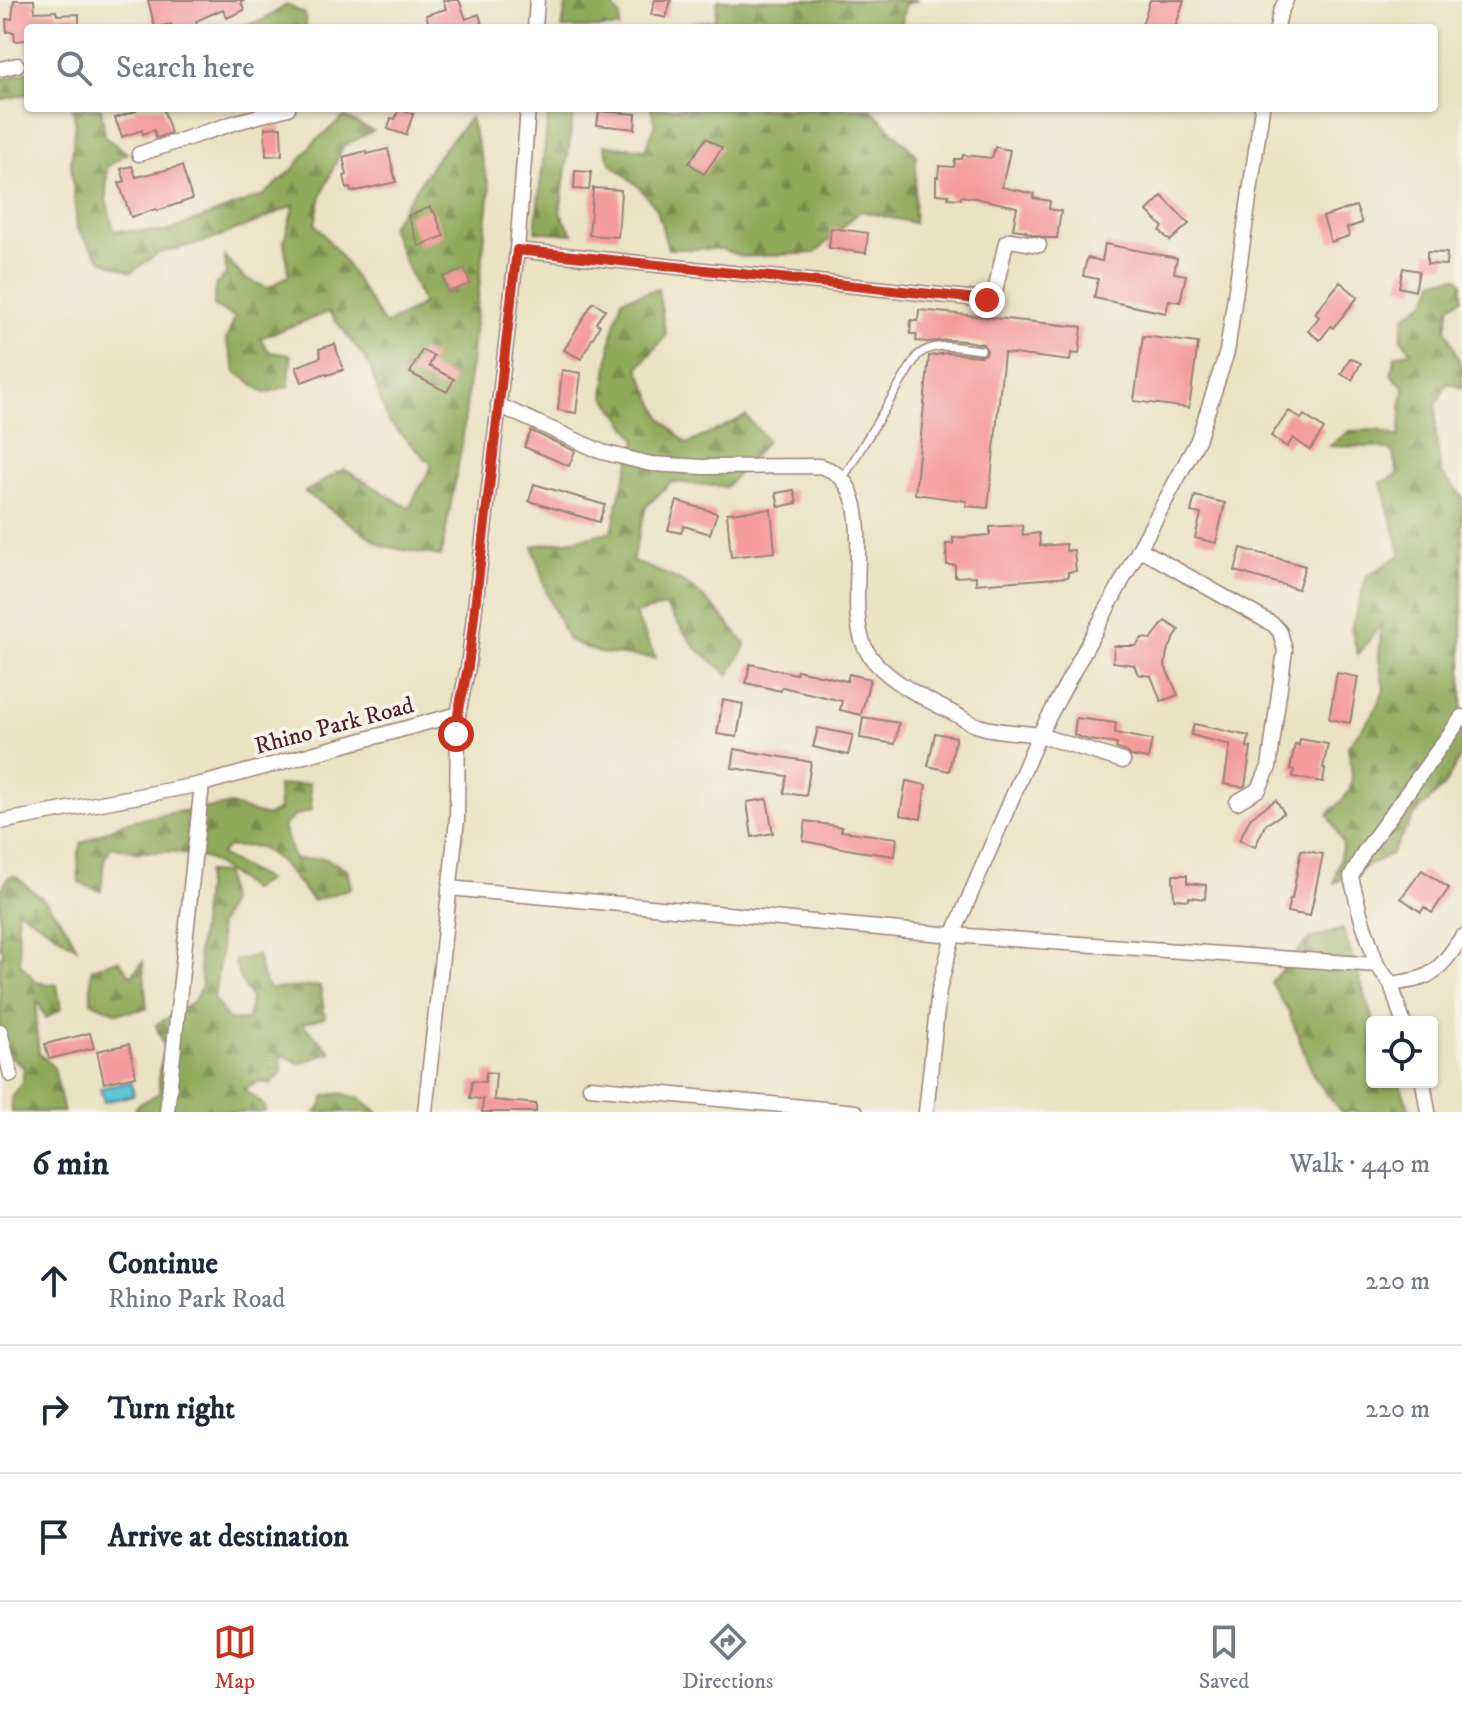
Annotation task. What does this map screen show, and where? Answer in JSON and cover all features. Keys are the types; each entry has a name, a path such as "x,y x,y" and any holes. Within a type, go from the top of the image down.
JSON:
{"street":[{"path":"535,24 537,0"},
{"path":"1278,24 1286,0"},
{"path":"0,69 17,65"},
{"path":"139,154 273,112"},
{"path":"425,1112 457,820 458,714 468,667 517,250 528,112"},
{"path":"926,1112 939,990 953,935 1039,735 1198,440 1227,352 1261,112"},
{"path":"517,250 987,300 994,296 1006,242 1039,245"},
{"path":"498,405 602,452 651,464 819,466 830,469 843,478 856,508 856,606 867,652 879,666 914,693 979,726 1039,735 1123,761"},
{"path":"1140,549 1274,625 1280,632 1285,650 1269,767 1259,789 1237,802"},
{"name":"Rhino Park Road","path":"0,822 202,784 458,714"},
{"path":"1401,1016 1391,984 1377,965 1351,877 1364,852 1462,717"},
{"path":"167,1112 202,784"},
{"path":"449,888 953,935 1377,965"},
{"path":"1391,984 1423,978 1443,963 1462,937"},
{"path":"0,1031 11,1075"},
{"path":"590,1087 856,1112"},
{"path":"1424,1088 1428,1112"}],"lane":[{"path":"843,478 923,350 937,346 981,350"}],"green space":[{"path":"567,0 608,0 620,16 619,24 563,24"},
{"path":"718,0 918,0 905,4 902,24 820,24 797,16 795,24 692,23 715,20"},
{"path":"287,5 305,14 306,24 248,24 261,21"},
{"path":"24,72 24,95 0,100 0,80"},
{"path":"74,112 102,112 105,137 127,153 107,167 106,200 114,230 165,232 264,195 294,168 314,142 344,117 373,131 343,146 321,196 315,223 343,259 385,325 423,304 390,227 440,153 470,118 490,189 462,444 441,556 383,546 305,492 344,469 409,508 432,465 387,420 369,364 329,312 260,338 270,352 291,355 289,386 265,393 236,372 226,340 235,317 214,307 215,285 226,275 225,257 244,278 268,288 289,275 284,241 294,205 201,243 159,253 131,272 101,260 77,229 71,164"},
{"path":"549,112 573,112 560,213 573,234 535,231"},
{"path":"652,112 874,112 916,155 914,223 860,211 815,253 743,257 721,249 668,249 657,209 639,187 610,163 604,145 645,149 655,126"},
{"path":"1458,277 1462,282 1462,299 1450,306 1446,328 1462,369 1462,388 1447,383 1436,405 1436,435 1441,474 1462,496 1462,754 1444,786 1413,817 1391,854 1334,883 1343,844 1328,814 1349,791 1352,777 1348,746 1373,714 1384,690 1379,659 1381,625 1358,654 1351,629 1367,576 1401,555 1381,482 1398,475 1392,451 1377,447 1330,446 1349,431 1378,430 1399,437 1405,388 1391,375 1395,356 1412,351 1401,339 1405,316 1427,300 1435,280"},
{"path":"658,289 666,336 638,368 662,419 687,444 746,416 767,441 726,487 671,482 646,507 632,561 693,588 724,619 746,645 729,675 695,647 665,606 635,614 656,658 599,653 568,640 547,594 533,546 612,531 637,440 604,395 612,336 622,299"},
{"path":"309,783 312,810 295,816 283,826 294,860 324,858 347,869 351,888 313,901 280,861 257,846 228,847 220,855 267,880 251,890 208,859 177,852 137,852 111,846 104,860 101,891 79,883 78,857 82,843 125,822 230,805 266,816 279,810 278,786"},
{"path":"207,872 225,873 229,903 218,927 221,949 214,998 228,1020 248,1020 251,998 234,961 257,955 269,989 320,986 325,1017 302,1024 331,1052 300,1064 281,1054 282,1072 271,1084 258,1082 244,1089 265,1106 265,1112 137,1112 135,1107 159,1093 159,1072 165,1049 156,1025 193,1002 202,986 198,953"},
{"path":"15,876 44,900 67,928 77,948 17,909 20,963 36,982 57,985 61,1009 46,1018 37,1000 36,1029 39,1053 54,1068 64,1112 12,1112 11,1098 22,1082 24,1068 0,1046 0,957 4,953 0,947 0,892 8,877"},
{"path":"1343,929 1372,1016 1366,1016 1366,1088 1401,1088 1411,1112 1341,1112 1314,1077 1289,1013 1271,982 1309,939"},
{"path":"118,960 131,976 143,961 147,1009 118,1013 91,1002 91,969"},
{"path":"339,1093 360,1098 377,1112 315,1112 320,1109 325,1096"}],"water":[{"path":"131,1082 134,1095 104,1102 100,1088"}],"building":[{"path":"14,0 34,0 35,12 79,14 79,24 24,24 24,40 15,41 14,32 7,32 6,19 12,19"},
{"path":"148,0 245,0 241,2 244,10 227,18 223,9 196,21 197,24 154,24"},
{"path":"443,0 459,0 466,19 479,14 482,24 429,24 426,15 446,9"},
{"path":"655,0 671,0 666,18 651,14"},
{"path":"1150,0 1184,0 1176,24 1142,24"},
{"path":"133,112 164,112 171,133 156,138 154,130 143,134 142,130 122,137 115,118"},
{"path":"398,112 413,114 406,135 388,129 391,118 395,119"},
{"path":"599,112 636,114 635,129 597,125"},
{"path":"281,127 282,155 266,156 265,128"},
{"path":"706,138 722,148 704,174 689,163"},
{"path":"995,147 1010,150 1002,187 1034,194 1033,198 1050,201 1049,209 1061,211 1057,238 1013,229 1017,207 936,194 939,166 954,167 955,159 962,159 963,155 992,158"},
{"path":"388,149 396,182 351,192 350,188 347,189 343,157"},
{"path":"132,166 136,177 182,166 192,199 131,217 119,183 125,181 121,169"},
{"path":"575,171 591,172 589,190 574,189"},
{"path":"593,188 621,190 618,237 589,235"},
{"path":"1162,196 1189,224 1170,241 1160,231 1163,227 1147,211"},
{"path":"1356,206 1362,223 1347,228 1349,236 1331,242 1323,217"},
{"path":"430,207 444,236 419,246 408,216"},
{"path":"831,228 868,233 866,253 829,248"},
{"path":"1105,244 1177,258 1174,273 1186,275 1180,302 1169,300 1166,313 1094,298 1098,279 1083,276 1087,258 1102,261"},
{"path":"1427,252 1447,253 1446,265 1427,264"},
{"path":"1403,268 1419,271 1415,291 1399,287"},
{"path":"465,269 470,284 448,292 443,277"},
{"path":"1340,282 1358,297 1320,340 1308,331 1319,317 1315,313"},
{"path":"593,302 605,309 596,323 600,325 581,359 564,350"},
{"path":"919,310 1082,327 1079,354 1071,353 1070,361 1004,353 988,508 966,506 967,501 915,494 929,356 947,353 981,356 987,350 983,344 965,341 916,341 917,334 910,334 911,320 918,321"},
{"path":"1143,336 1198,343 1189,408 1134,401"},
{"path":"335,344 343,370 302,382 296,367 321,357 319,349"},
{"path":"422,350 434,356 429,366 454,379 447,392 410,373"},
{"path":"1350,358 1361,363 1352,380 1341,374"},
{"path":"562,370 581,373 576,413 558,410"},
{"path":"1289,411 1301,419 1304,415 1324,429 1310,450 1293,438 1287,447 1271,436"},
{"path":"531,431 575,451 569,466 524,447"},
{"path":"534,484 605,505 599,522 529,501"},
{"path":"794,490 797,503 779,507 776,493"},
{"path":"1195,496 1225,503 1216,543 1195,538 1201,514 1191,512"},
{"path":"677,501 717,513 710,534 684,526 681,533 668,530"},
{"path":"771,509 775,552 731,557 727,513"},
{"path":"1022,525 1023,535 1039,533 1040,546 1066,544 1066,551 1074,550 1076,571 1068,572 1068,577 976,584 976,576 955,577 955,565 947,565 946,544 953,544 953,538 990,535 990,527"},
{"path":"1241,548 1305,566 1298,589 1235,571"},
{"path":"1165,621 1179,630 1167,652 1165,666 1178,695 1161,701 1151,676 1138,674 1134,665 1113,662 1114,646 1136,646 1142,638 1151,639"},
{"path":"750,664 847,681 849,674 870,679 861,715 840,710 842,701 782,687 781,691 746,683"},
{"path":"1337,673 1358,677 1350,723 1329,719"},
{"path":"723,700 743,704 737,737 717,734"},
{"path":"863,717 899,723 895,744 860,738"},
{"path":"1076,718 1116,723 1115,733 1152,740 1148,759 1131,756 1116,748 1117,744 1074,735"},
{"path":"1194,724 1249,736 1247,747 1251,748 1245,786 1224,784 1230,745 1191,735"},
{"path":"818,728 853,735 848,755 813,747"},
{"path":"935,733 956,737 949,771 928,766"},
{"path":"1300,739 1328,744 1323,782 1293,777 1294,770 1290,769 1295,744 1299,745"},
{"path":"735,749 811,762 806,796 784,793 787,776 732,768"},
{"path":"906,781 926,785 921,819 900,815"},
{"path":"767,799 773,833 752,837 747,802"},
{"path":"1276,800 1284,813 1265,825 1255,847 1239,840 1251,817"},
{"path":"806,821 842,827 841,831 897,838 895,856 803,841"},
{"path":"1301,850 1323,854 1310,916 1287,912"},
{"path":"1422,870 1449,888 1432,913 1424,907 1421,912 1401,898"},
{"path":"1173,875 1187,875 1187,883 1206,885 1205,899 1174,899"},
{"path":"90,1033 94,1048 49,1059 45,1044"},
{"path":"129,1044 136,1076 104,1083 97,1051"},
{"path":"486,1072 496,1073 494,1100 536,1104 536,1112 482,1112 483,1099 470,1098 472,1081 485,1082"}],"route":[{"path":"456,734 468,667 517,250 987,300"}]}
